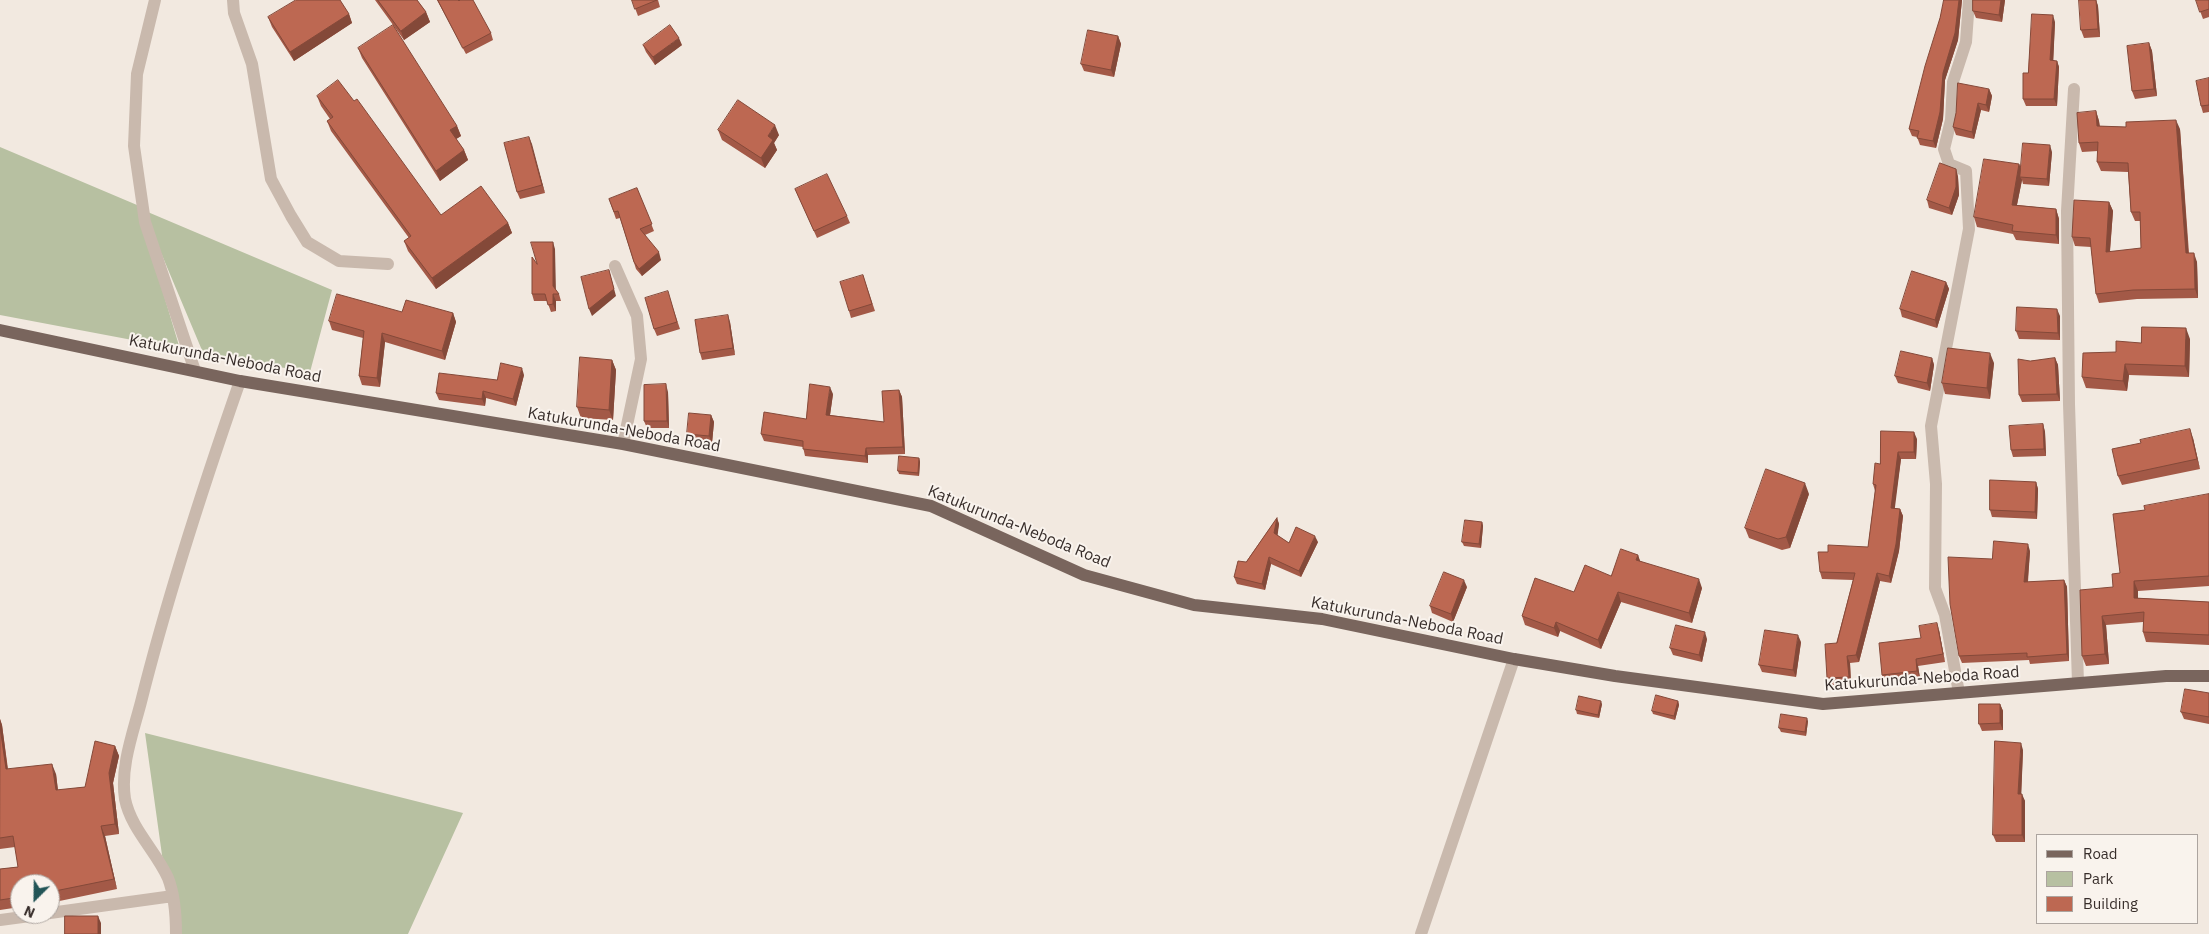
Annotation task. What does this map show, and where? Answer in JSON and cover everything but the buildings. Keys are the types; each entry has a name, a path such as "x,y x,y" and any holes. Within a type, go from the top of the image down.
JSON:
{"main road":[{"name":"Katukurunda-Neboda Road","path":"0,330 240,381 623,444 931,506 1084,575 1194,605 1322,619 1514,659 1616,676 1823,704 2166,676 2209,676"}],"street":[{"path":"155,0 137,74 134,146 144,222 195,371"},
{"path":"233,0 234,13 252,64 271,179 291,216 307,242 339,261 388,264"},
{"path":"1960,693 1945,615 1935,588 1936,484 1931,426 1970,229 1966,171 1949,164 1944,149 1951,120 1953,82 1966,42 1969,0"},
{"path":"2074,89 2067,211 2068,394 2078,683"},
{"path":"615,266 637,316 641,359 623,444"},
{"path":"176,934 176,910 168,879 135,825 126,799 125,766 152,657 220,438 240,381"},
{"path":"1421,934 1514,659"},
{"path":"60,912 172,896"}],"green space":[{"path":"0,147 137,205 180,349 0,315"},
{"path":"143,210 332,290 310,372 204,355"},
{"path":"145,733 463,813 408,934 173,934"}]}
